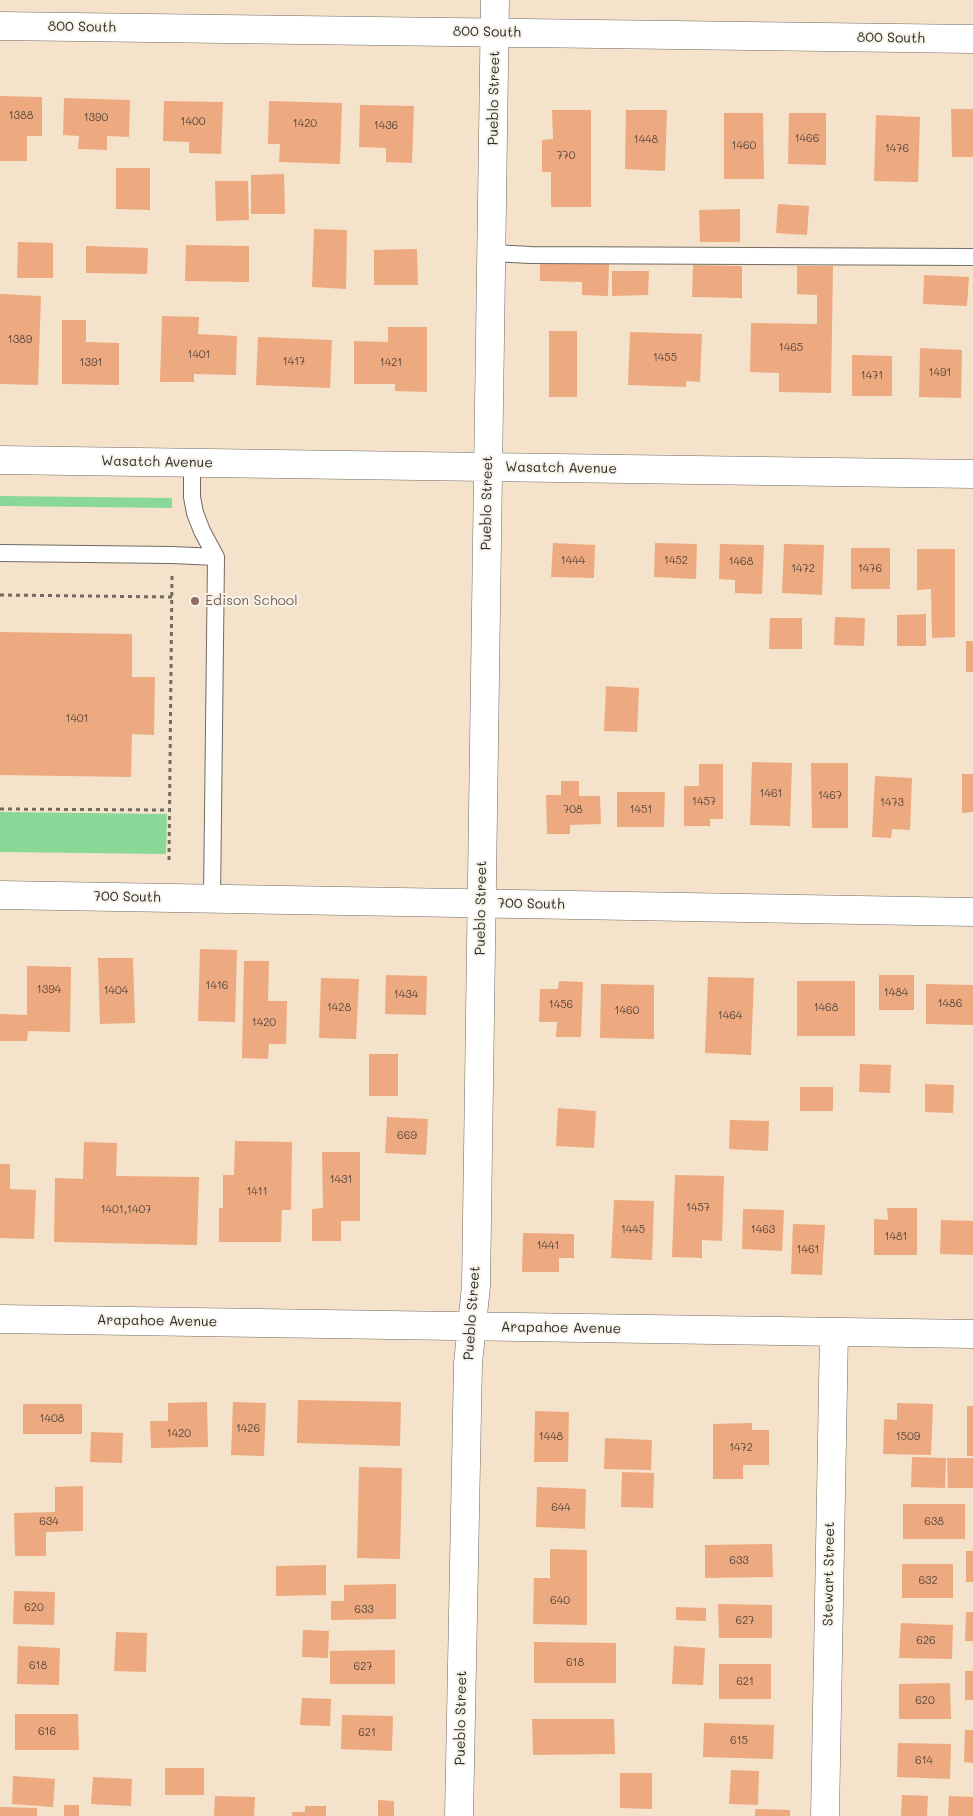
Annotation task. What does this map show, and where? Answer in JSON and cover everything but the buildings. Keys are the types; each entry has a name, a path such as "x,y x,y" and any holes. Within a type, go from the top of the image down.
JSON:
{"street":[{"name":"Pueblo Street","path":"459,1816 468,1373 476,1276 495,0"},
{"name":"800 South","path":"0,26 973,40"},
{"name":"Wasatch Avenue","path":"0,460 973,474"},
{"name":"700 South","path":"0,895 973,912"},
{"name":"Arapahoe Avenue","path":"0,1319 973,1334"},
{"name":"Stewart Street","path":"825,1816 834,1332"}],"lane":[{"path":"491,253 531,255 973,257"},
{"path":"192,462 192,497 195,513 216,557 212,899"},
{"path":"0,553 216,557"}],"path":[{"path":"169,860 172,571"},
{"path":"0,595 172,597"},
{"path":"0,808 169,810"}],"green space":[{"path":"0,496 172,498 172,508 0,506"},
{"path":"0,812 167,814 166,854 0,852"}],"place":[{"name":"Edison School","path":"195,601"}]}
